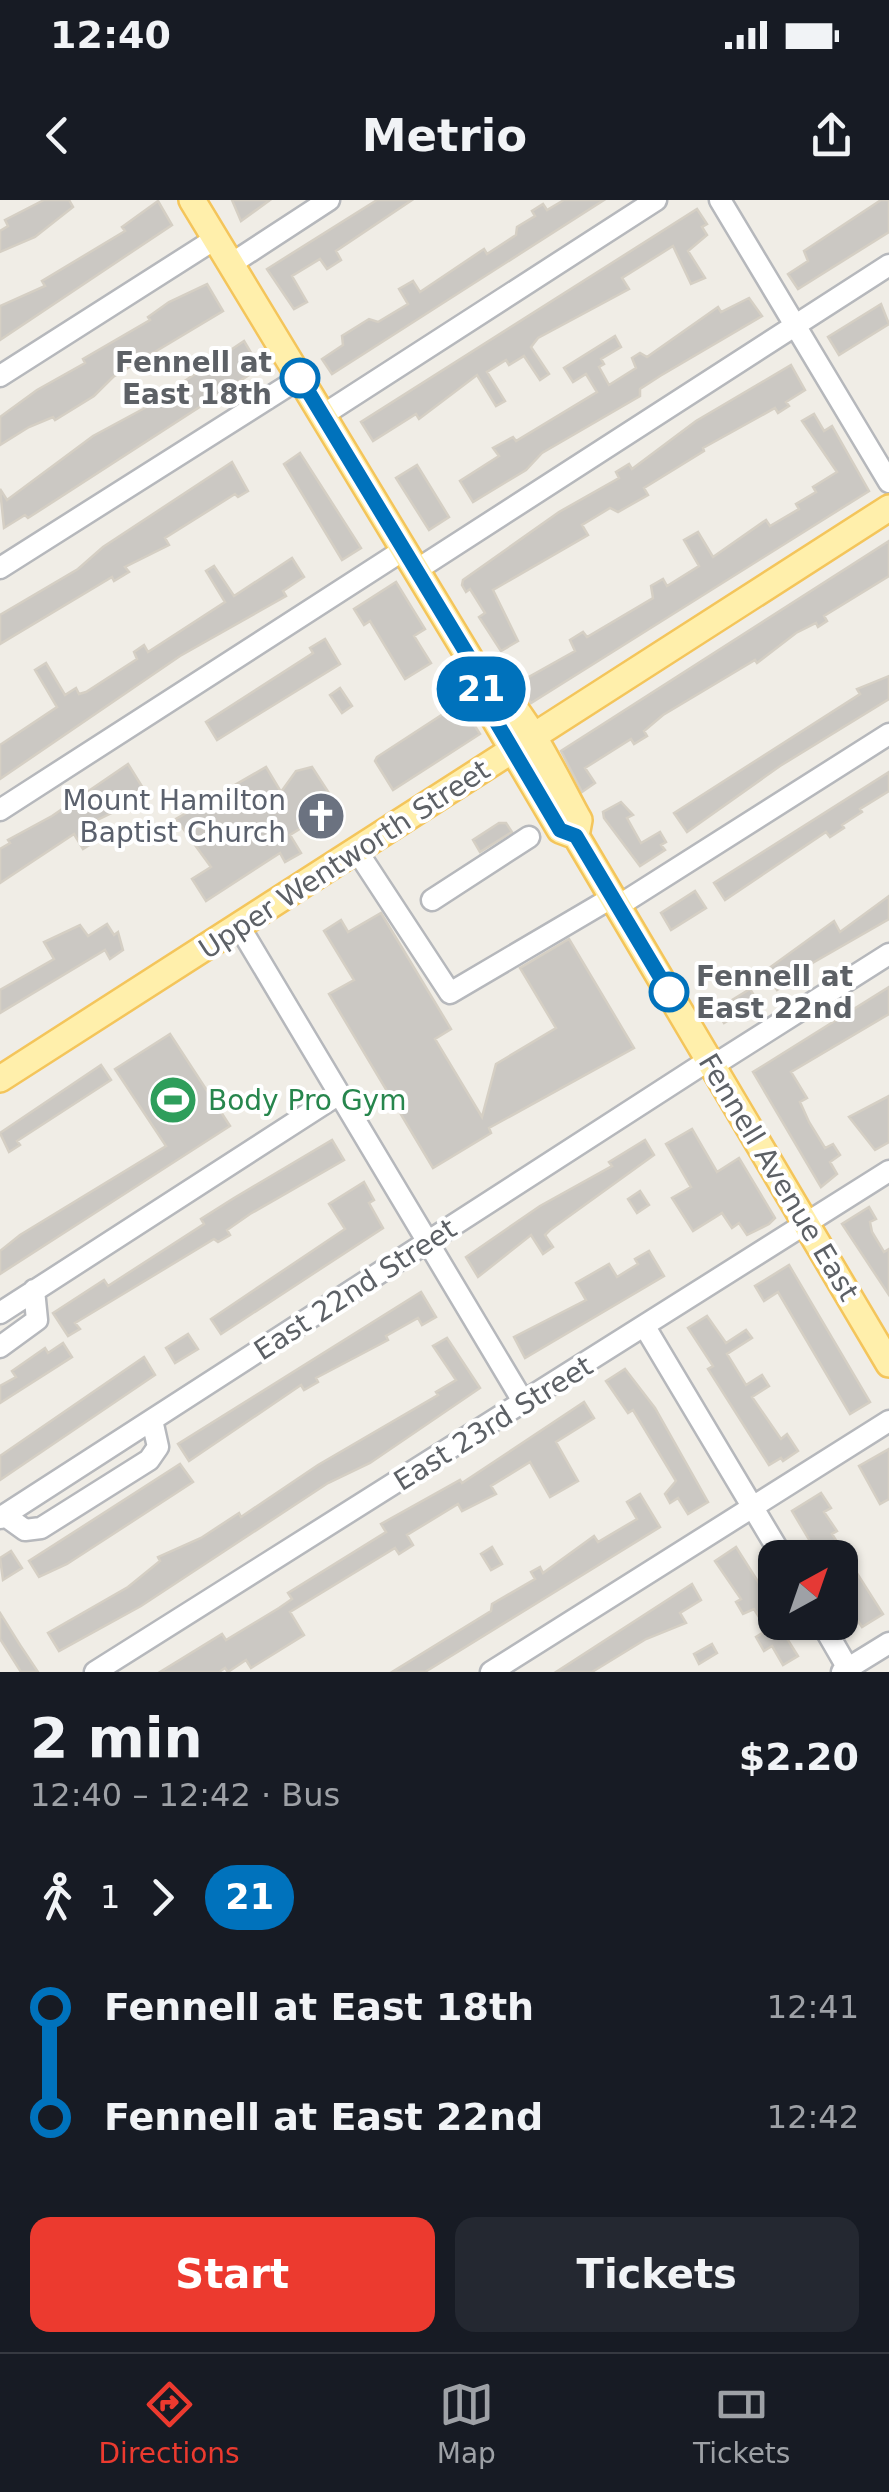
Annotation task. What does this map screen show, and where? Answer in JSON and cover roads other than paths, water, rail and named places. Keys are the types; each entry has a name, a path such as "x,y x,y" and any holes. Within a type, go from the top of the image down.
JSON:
{"main road":[{"name":"Fennell Avenue East","path":"192,200 481,677 498,684 523,746 579,820 576,836 889,1364"},
{"name":"Upper Wentworth Street","path":"0,1079 889,508"}],"street":[{"path":"232,264 328,200"},
{"path":"322,415 656,200"},
{"path":"720,200 889,482"},
{"path":"0,376 215,239"},
{"path":"0,810 889,265"},
{"path":"0,568 300,378"},
{"path":"358,851 450,993 615,902 889,734"},
{"path":"432,900 529,837"},
{"path":"239,926 524,1402"},
{"name":"East 22nd Street","path":"2,1516 711,1062 889,954"},
{"path":"0,1312 339,1094"},
{"name":"East 23rd Street","path":"95,1672 889,1171"},
{"path":"0,1346 37,1320 34,1290"},
{"path":"645,1327 773,1540"},
{"path":"2,1516 25,1530 41,1528 149,1460 158,1446 152,1420"},
{"path":"491,1672 889,1421"},
{"path":"831,1640 847,1671 889,1642"}],"place":[{"name":"Fennell at East 18th","path":"300,378"},
{"name":"Mount Hamilton Baptist Church","path":"321,816"},
{"name":"Fennell at East 22nd","path":"669,992"},
{"name":"Body Pro Gym","path":"173,1100"}]}
